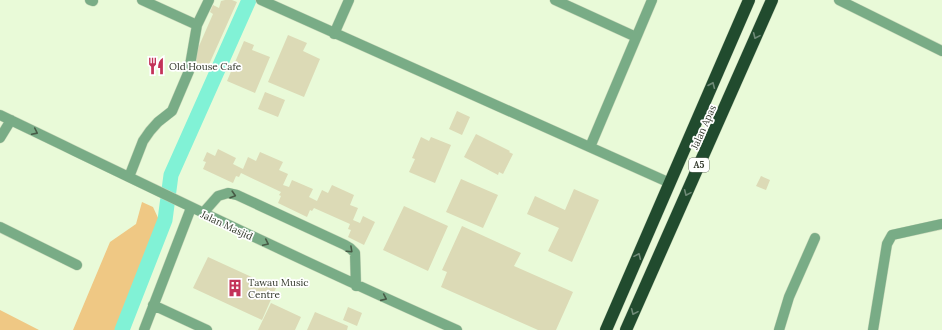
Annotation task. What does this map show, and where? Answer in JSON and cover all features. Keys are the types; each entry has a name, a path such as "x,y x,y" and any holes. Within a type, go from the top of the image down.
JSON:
{"highway":[{"name":"Jalan Apas","path":"606,330 749,0"},
{"name":"Jalan Apas","path":"626,330 772,0"}],"street":[{"path":"142,0 197,25"},
{"path":"129,177 143,141 158,122 172,111 189,71 197,25 209,0"},
{"path":"261,0 334,34 670,183"},
{"path":"334,34 349,0"},
{"path":"555,0 636,37"},
{"path":"590,147 652,0"},
{"path":"839,0 942,51"},
{"name":"Jalan Masjid","path":"0,115 356,286 457,330"},
{"path":"0,138 11,120"},
{"path":"204,213 218,196 228,193 237,195 345,245 355,253 356,286"},
{"path":"144,330 191,208"},
{"path":"873,330 887,244 889,240 892,236 942,224"},
{"path":"0,227 78,265"},
{"path":"779,330 789,297 815,238"},
{"path":"153,305 207,330"}],"shaded area":[{"path":"142,202 153,207 159,220 116,330 73,330 110,242 136,224"},
{"path":"0,310 39,330 0,330"}],"building":[{"path":"225,0 237,2 207,69 192,62 213,14 210,12 213,5 219,8 221,1"},
{"path":"288,35 307,43 303,51 320,59 304,97 268,82"},
{"path":"244,41 254,45 252,50 270,57 255,93 227,81"},
{"path":"265,92 285,100 278,117 258,109"},
{"path":"457,111 470,117 462,135 449,129"},
{"path":"476,134 510,151 509,152 513,154 503,174 499,172 498,175 464,157"},
{"path":"421,137 429,141 431,137 451,145 435,183 409,172 415,159 412,158"},
{"path":"218,149 236,158 233,164 243,169 248,157 256,161 260,152 283,162 279,170 288,174 283,185 289,187 292,180 313,189 309,197 317,201 322,190 328,193 332,185 354,195 350,205 358,208 353,220 360,223 363,216 375,222 364,245 348,237 351,230 348,229 350,224 314,208 312,211 310,210 307,217 278,203 281,192 241,173 239,177 236,176 233,183 203,169 206,162 203,161 207,152 215,156"},
{"path":"761,176 770,180 766,190 756,186"},
{"path":"461,179 498,195 483,228 446,212"},
{"path":"574,189 599,200 572,262 548,251 559,228 527,214 535,196 565,210"},
{"path":"404,206 448,226 428,271 383,250"},
{"path":"462,226 521,253 514,266 573,292 556,330 538,330 441,287 447,272 442,270"},
{"name":"Tawau Music Centre","path":"208,257 276,288 262,320 193,288"},
{"path":"271,303 301,317 295,330 258,330"},
{"path":"348,307 362,313 357,326 343,320"},
{"path":"315,312 348,326 347,330 307,330"}],"waterway":[{"path":"122,330 165,220 171,175 249,0"}],"place":[{"name":"Old House Cafe","path":"156,66"},
{"name":"Tawau Music Centre","path":"235,288"}]}
